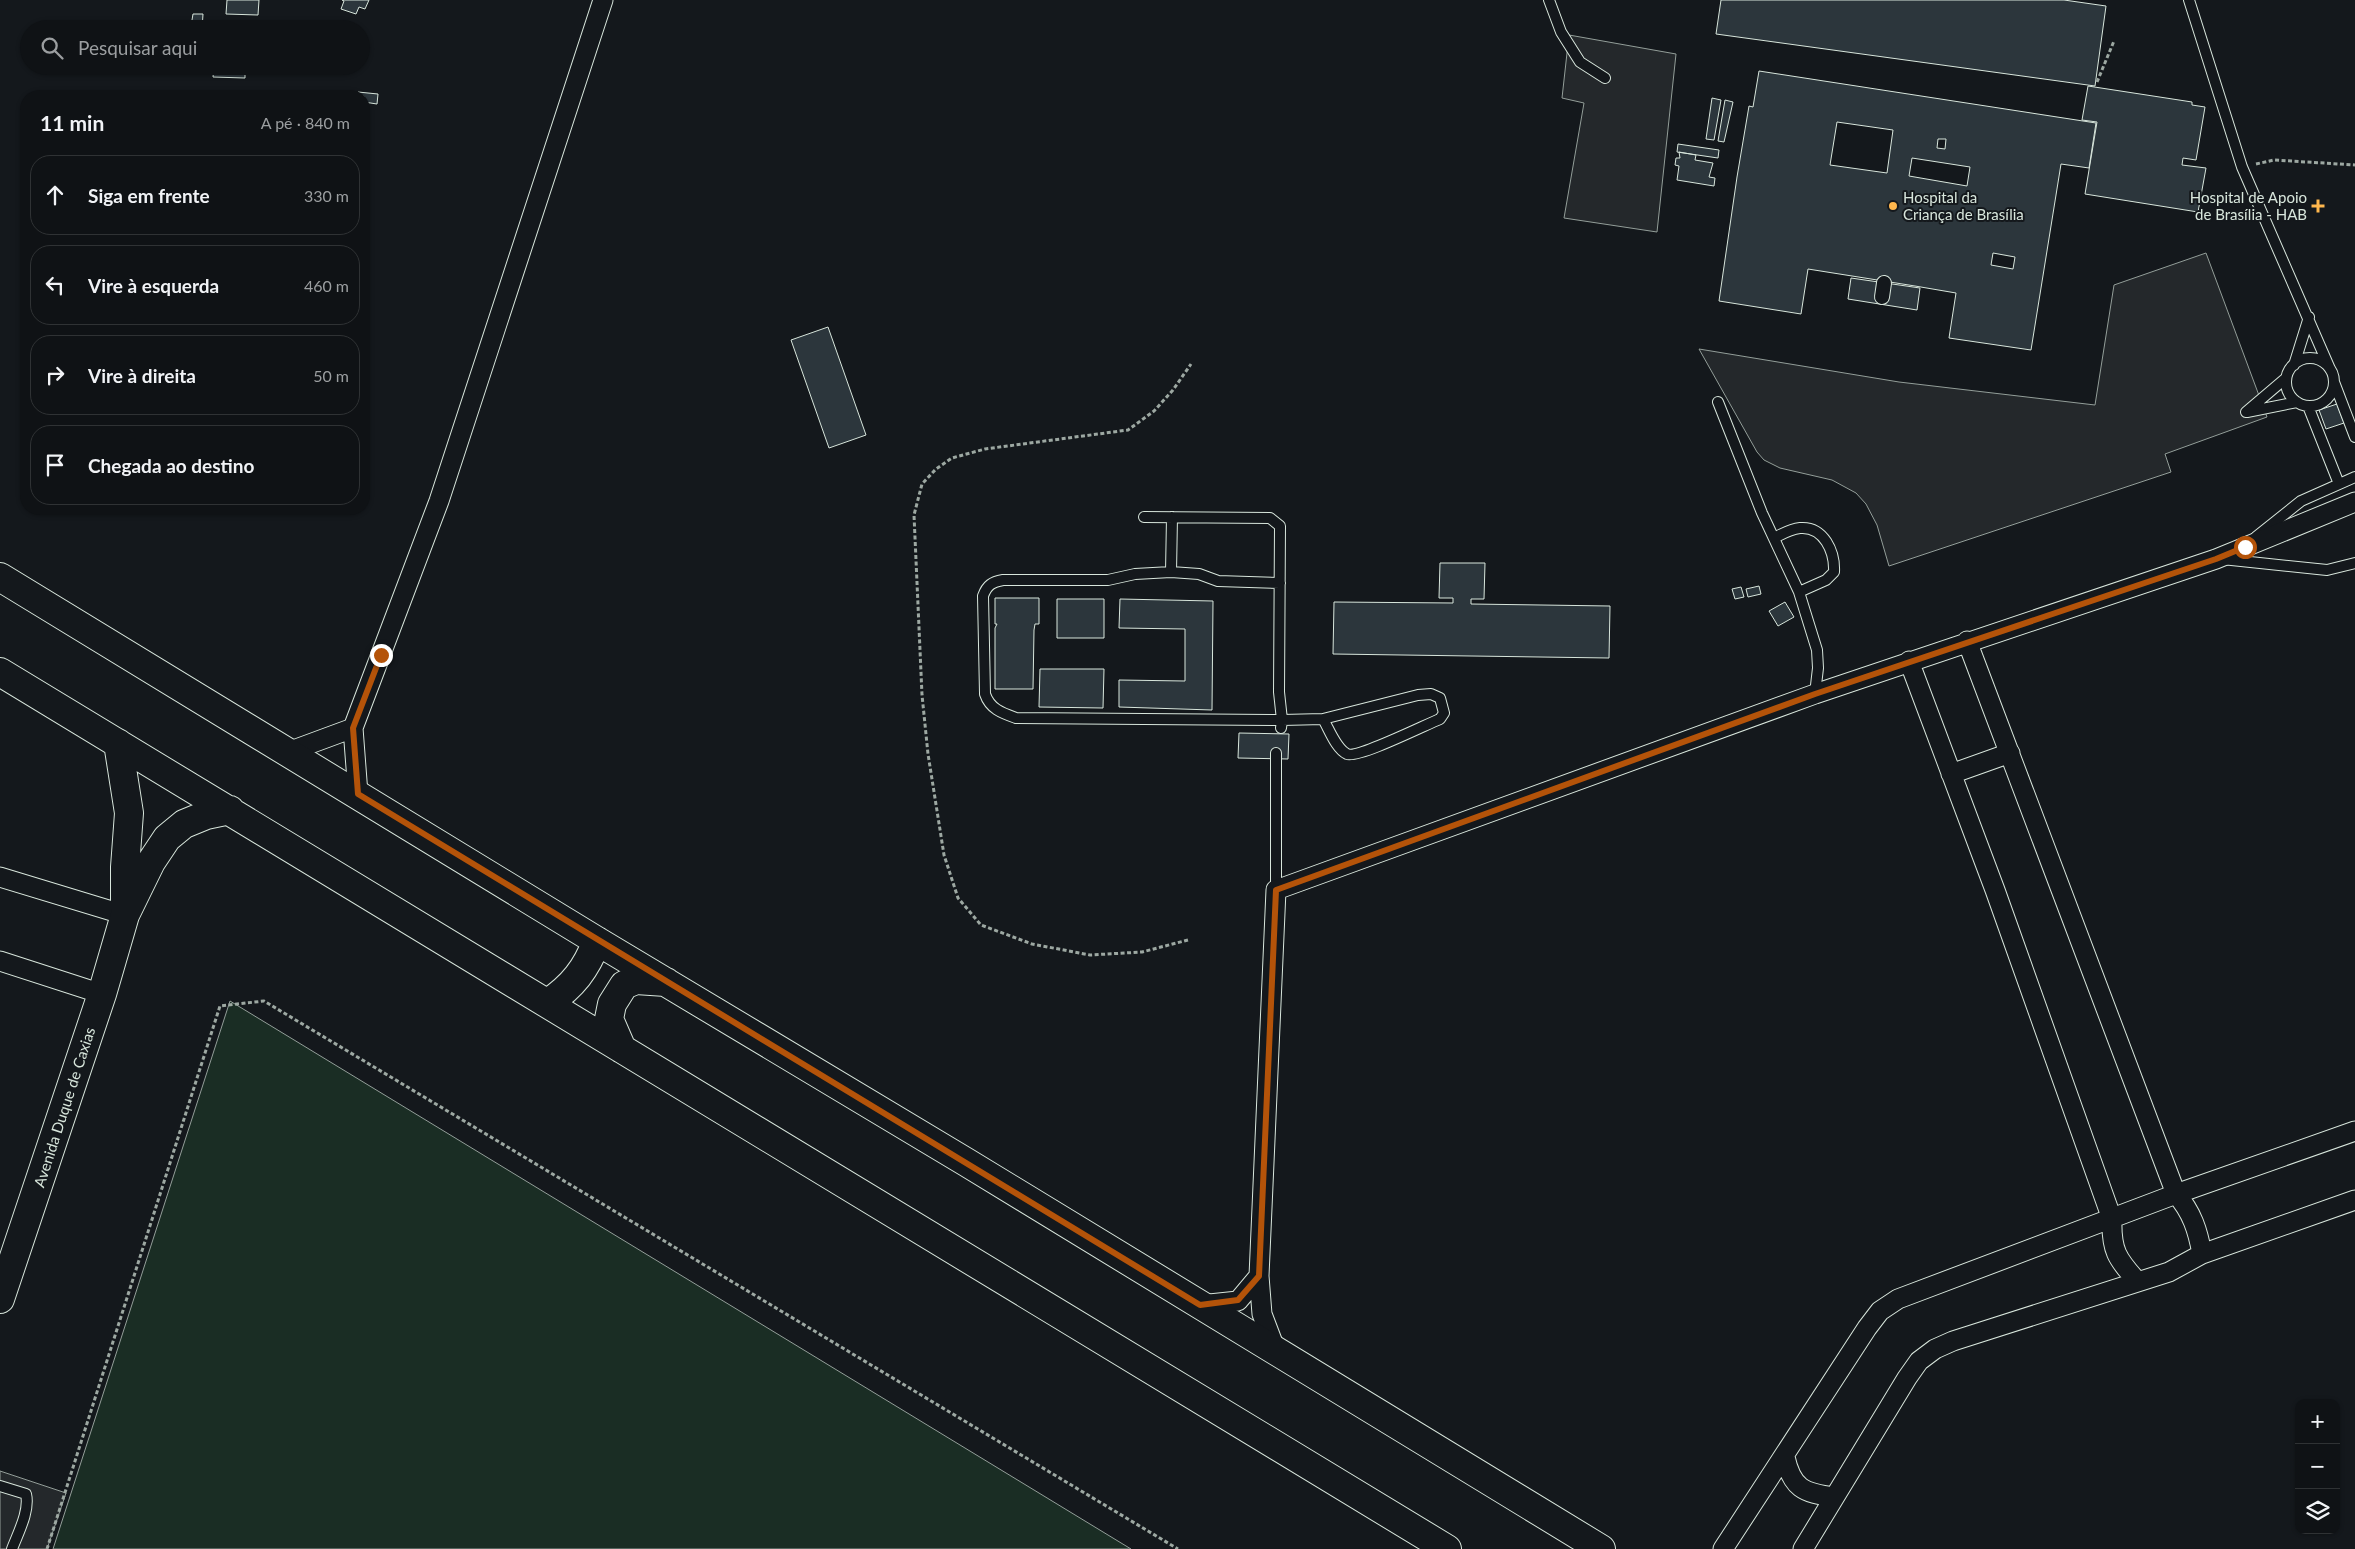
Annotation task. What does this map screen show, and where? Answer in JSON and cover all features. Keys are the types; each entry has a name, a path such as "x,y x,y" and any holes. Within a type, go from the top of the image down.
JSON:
{"main road":[{"path":"0,578 1600,1549"},
{"path":"0,672 1447,1549"},
{"name":"Avenida Duque de Caxias","path":"118,743 129,813 125,867 125,915"},
{"name":"Avenida Duque de Caxias","path":"0,1299 102,994 125,915 151,862 167,838 184,824 206,815 230,810"},
{"path":"548,1003 567,990 578,979 597,941"},
{"path":"622,1050 609,1019 612,1004 624,985 636,980 667,982"}],"street":[{"path":"358,794 353,728 439,501 603,0"},
{"path":"1276,1351 1262,1314 1259,1276 1276,890 1815,694 1967,641 2216,559 2355,502"},
{"path":"1967,641 2176,1194 2187,1207 2195,1222 2202,1254"},
{"path":"1908,662 1951,774 2112,1219 2115,1254 2137,1282"},
{"path":"288,752 353,728"},
{"path":"1951,774 2010,753"},
{"path":"0,877 125,915"},
{"path":"0,960 102,994"},
{"path":"1723,1549 1880,1311 1898,1299 1949,1278 2176,1194 2355,1131"},
{"path":"1803,1549 1907,1378 1919,1361 1935,1350 1978,1332 2169,1272 2202,1254 2355,1200"},
{"path":"1200,1305 1238,1300 1259,1276"},
{"path":"1785,1457 1789,1476 1793,1482 1816,1495 1834,1497"}],"lane":[{"path":"1549,0 1561,32 1580,62 1605,78"},
{"path":"2189,0 2242,167 2309,317 2355,437"},
{"path":"2297,402 2246,412 2286,378 2294,365 2309,317"},
{"path":"2294,365 2303,360 2313,358 2323,362 2330,369"},
{"path":"2286,378 2290,396 2297,402 2308,406 2318,405 2327,399 2333,391 2334,381"},
{"path":"1718,402 1774,538 1799,592 1816,650 1818,668 1815,694"},
{"path":"2308,406 2339,484"},
{"path":"2245,547 2280,516 2301,501 2355,477"},
{"path":"1144,516 1270,518 1280,526 1279,692 1281,724"},
{"path":"1171,572 1172,517"},
{"path":"1774,538 1800,528 1814,530 1828,541 1835,559 1834,572 1826,580 1799,592"},
{"path":"2216,559 2327,570 2355,563"},
{"path":"1280,583 1218,581 1199,574 1171,572 1134,574 1108,580 1003,580 992,582 986,588 983,596 985,694 988,701 1002,714 1016,718 1281,724 1323,719 1425,694 1440,698 1444,713 1440,719 1352,756 1344,753 1323,719"},
{"path":"1276,753 1276,890"},
{"path":"0,1486 20,1491 26,1494 27,1499 12,1549"}],"path":[{"path":"2097,82 2114,41"},
{"path":"2242,167 2274,160 2355,165"},
{"path":"1188,940 1142,952 1090,955 1032,944 981,925 958,898 944,855 928,754 922,695 914,515 922,484 936,469 952,458 985,449 1128,430 1154,412 1174,390 1191,364"},
{"path":"47,1549 220,1006 264,1001 1178,1549"}],"green space":[{"path":"230,1001 1131,1549 53,1549"}],"shaded area":[{"path":"1569,35 1676,54 1657,232 1564,218 1584,103 1562,98"},
{"path":"2206,253 2267,417 2165,454 2171,472 1889,566 1877,525 1866,504 1856,493 1832,480 1780,468 1764,460 1757,452 1699,349 1899,382 2095,405 2114,285"},
{"path":"0,1471 66,1493 47,1549 0,1549"}],"building":[{"path":"227,0 259,0 258,15 226,14"},
{"path":"342,0 369,0 365,9 359,7 356,14 341,9 344,1"},
{"path":"1721,0 2064,0 2106,6 2095,86 1716,34"},
{"path":"193,14 203,14 203,20 192,20"},
{"name":"Hospital da Criança de Brasília","path":"1759,71 2096,123 2089,168 2061,164 2031,350 1949,338 1956,293 1808,269 1801,314 1719,301 1749,106 1753,107","holes":["1837,122 1893,130 1887,173 1830,165","1938,139 1946,139 1945,149 1937,148","1912,158 1970,167 1967,186 1909,176","1993,253 2015,257 2013,269 1991,265"]},
{"path":"213,75 245,75 245,78 213,77"},
{"path":"2088,86 2192,102 2192,105 2205,107 2196,160 2183,158 2182,165 2206,168 2198,212 2085,194 2097,122 2082,120"},
{"path":"370,93 378,94 377,104 370,103"},
{"path":"1712,98 1721,100 1714,140 1706,139"},
{"path":"1725,100 1733,102 1724,142 1718,141"},
{"path":"1678,144 1719,150 1718,158 1677,152"},
{"path":"1679,152 1696,155 1695,160 1713,163 1709,177 1715,178 1714,186 1677,180 1679,166 1675,165 1676,158 1680,158"},
{"path":"1851,278 1920,288 1917,310 1848,299"},
{"path":"828,327 866,435 829,448 791,340"},
{"path":"2337,404 2344,423 2326,429 2319,410"},
{"path":"1440,563 1485,563 1484,599 1471,599 1471,604 1610,606 1609,658 1333,654 1334,602 1453,603 1453,598 1439,598"},
{"path":"1759,586 1761,594 1748,597 1746,589"},
{"path":"1741,587 1744,597 1735,599 1732,589"},
{"path":"995,598 1039,598 1039,624 1035,624 1034,630 1033,689 995,689 995,628 997,624 995,624"},
{"path":"1057,599 1104,599 1104,638 1057,638"},
{"path":"1120,599 1213,601 1212,710 1119,707 1119,680 1185,681 1185,629 1119,628"},
{"path":"1785,602 1794,617 1778,626 1769,611"},
{"path":"1040,669 1104,669 1103,708 1039,707"},
{"path":"1239,733 1289,734 1288,759 1238,758"}],"place":[{"name":"Hospital da Criança de Brasília","path":"1893,206"},
{"name":"Hospital de Apoio de Brasília - HAB","path":"2318,206"}],"route":[{"path":"381,655 353,728 358,794 597,941 1200,1305 1238,1300 1259,1276 1276,890 1815,694 1967,641 2216,559 2245,547"}]}
